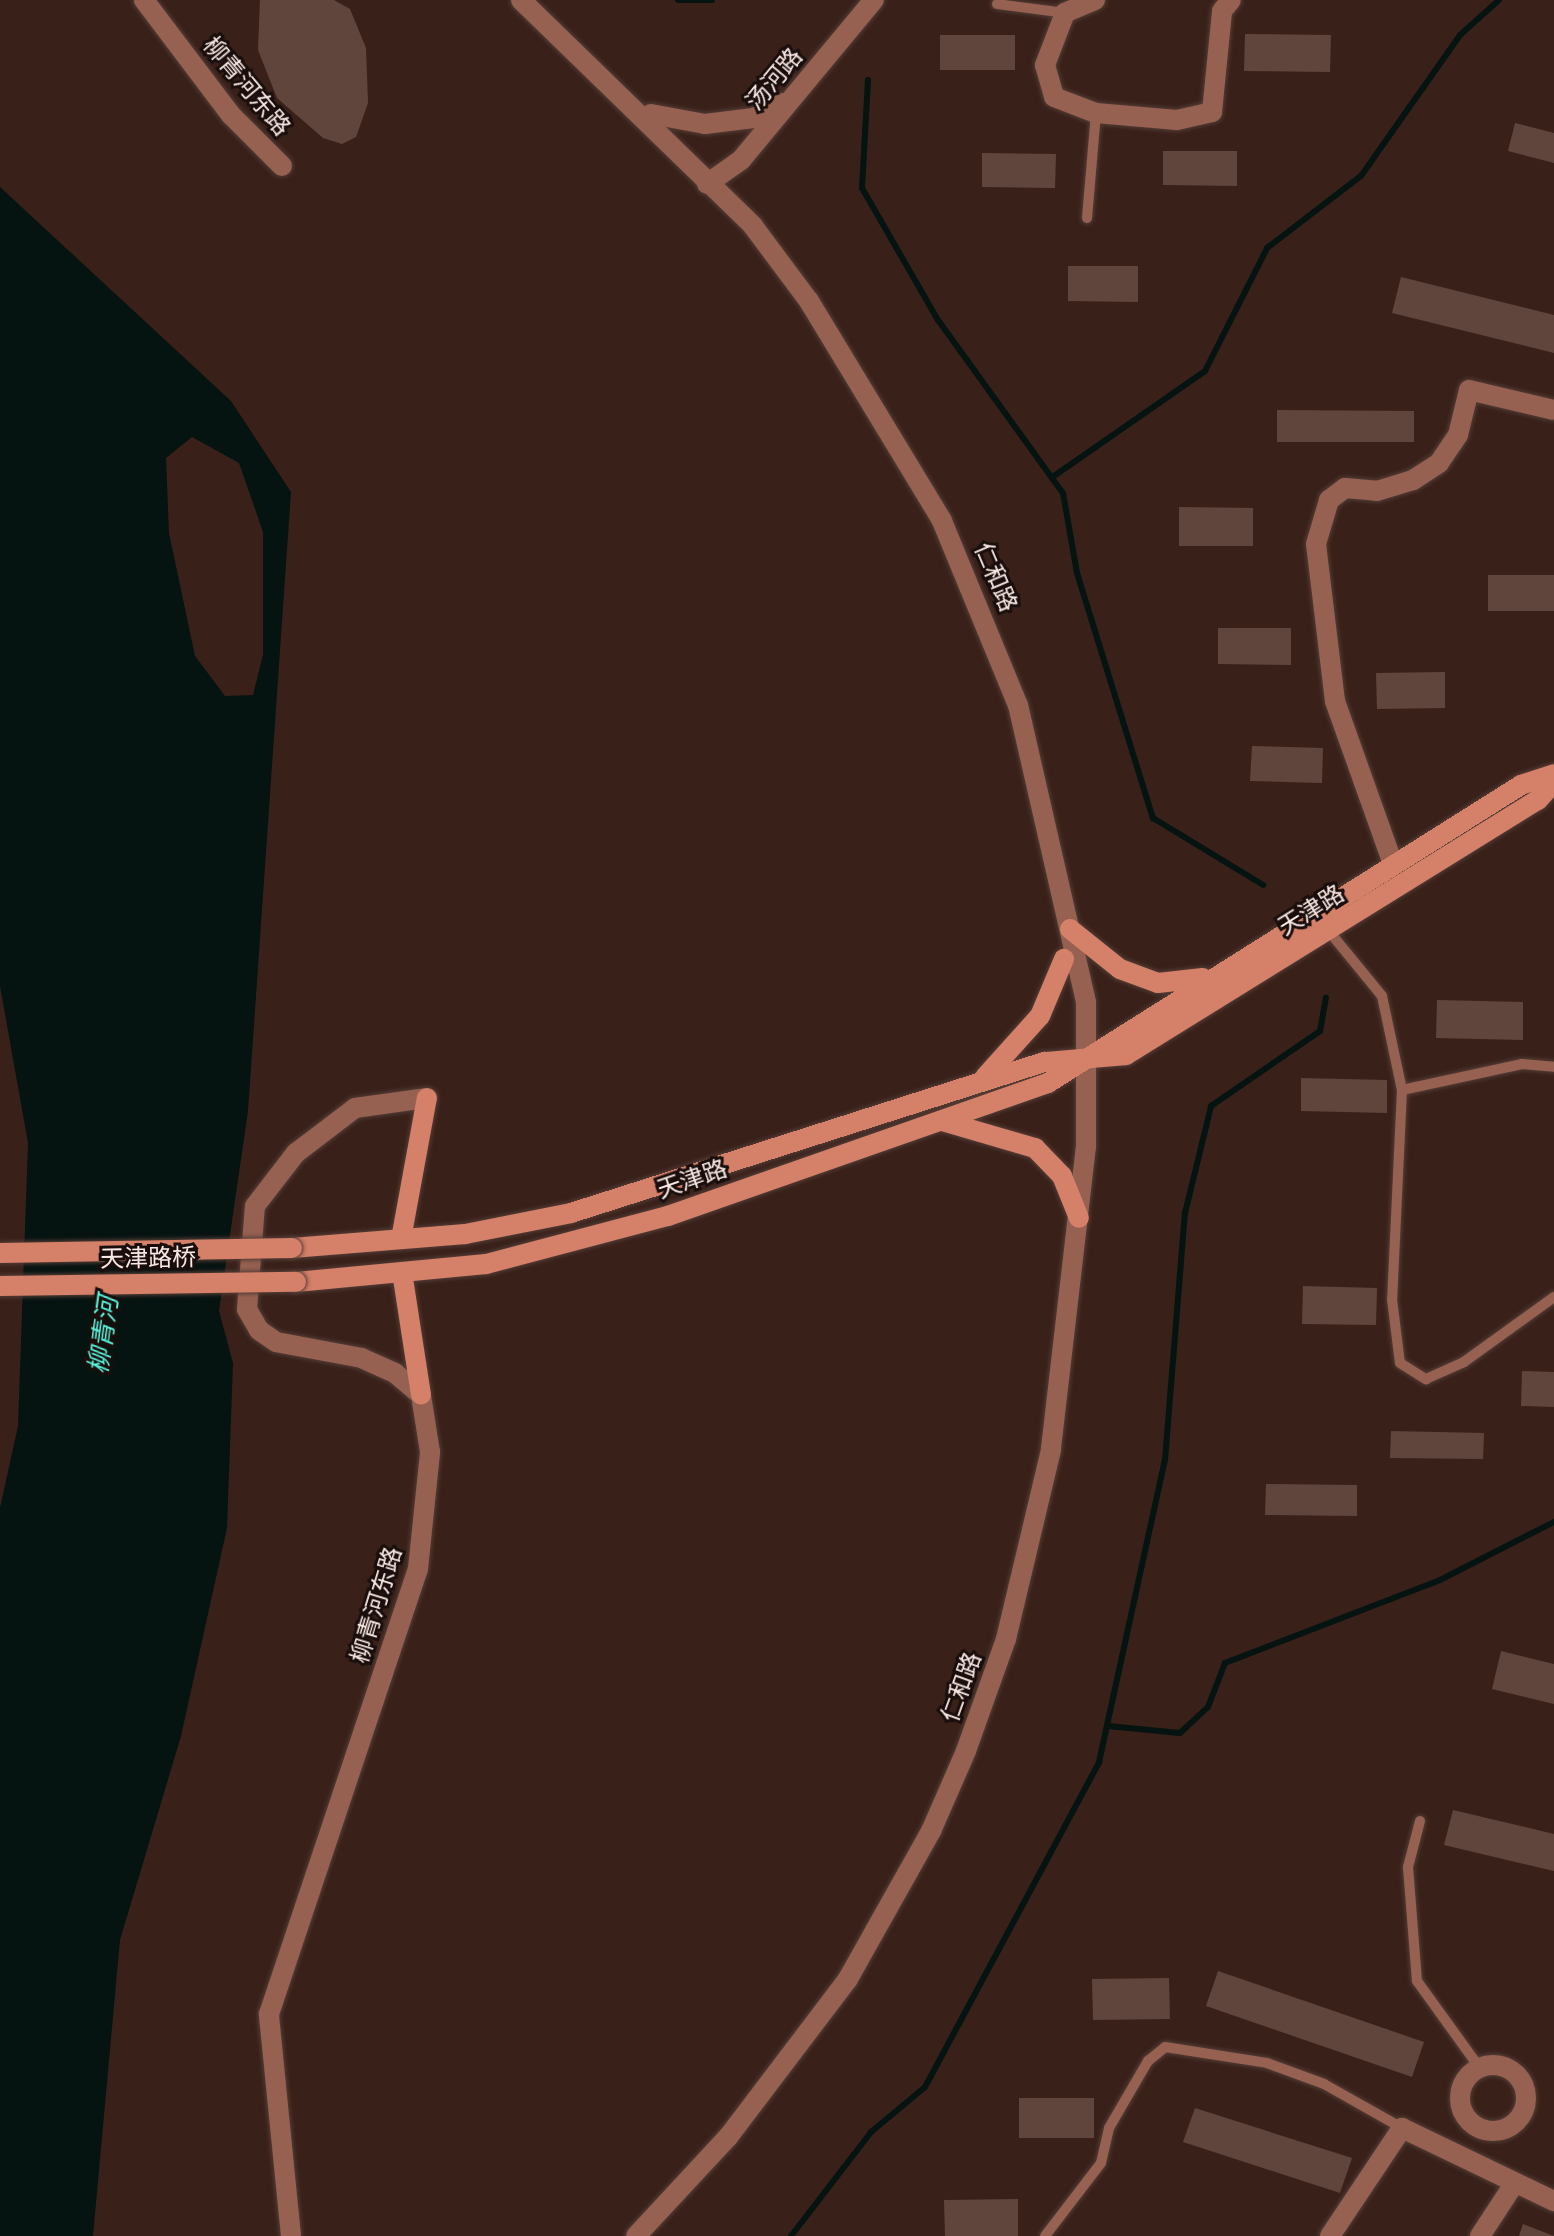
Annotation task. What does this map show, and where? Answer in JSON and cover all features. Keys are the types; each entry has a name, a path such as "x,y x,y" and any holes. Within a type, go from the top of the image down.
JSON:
{"main road":[{"name":"天津路","path":"296,1282 486,1264 668,1216 1048,1083 1210,977 1521,785 1554,774"},
{"name":"天津路","path":"292,1248 401,1239 571,1213 978,1083 1085,1057 1126,1055 1538,800 1554,782"},
{"path":"1070,929 1120,969 1158,983 1210,977"},
{"path":"978,1083 1040,1016 1064,959"},
{"path":"401,1239 427,1098"},
{"path":"938,1121 1035,1148 1062,1176 1079,1218"},
{"name":"天津路桥","path":"0,1253 292,1248"},
{"path":"402,1272 421,1395"},
{"name":"天津路桥","path":"0,1286 296,1282"}],"street":[{"name":"柳青河东路","path":"144,0 231,115 282,166"},
{"name":"仁和路","path":"521,0 753,226 809,301 942,521 1018,705 1086,1002 1079,1218 1037,1526 1006,1639 948,1791 893,1902 804,2041 636,2236"},
{"name":"仁和路","path":"536,0 651,114 800,307 952,567 1008,708 1085,1057 1097,1146 1075,1371 1047,1528 975,1756 941,1836 857,1984 736,2144 651,2236"},
{"name":"汤河路","path":"707,184 741,160 874,0"},
{"path":"1095,0 1065,13 1045,65 1054,97 1096,113 1177,120 1212,112 1222,11 1231,0"},
{"path":"651,114 705,124 754,118 791,100"},
{"path":"1393,864 1335,701 1316,544 1329,500 1345,488 1377,491 1413,480 1439,463 1458,435 1469,390 1554,410"},
{"path":"421,1395 362,1358 276,1342 247,1309 255,1206 274,1178 355,1108 427,1098"},
{"name":"柳青河东路","path":"291,2236 269,2014 418,1569 430,1452 421,1395"},
{"path":"1479,2067 1507,2067 1527,2097 1511,2126 1485,2130 1460,2102 1463,2083 1479,2067"},
{"path":"1330,2236 1402,2128 1554,2201"},
{"path":"1469,2162 1485,2130"},
{"path":"1480,2236 1514,2184"}],"lane":[{"path":"997,4 1065,13"},
{"path":"1087,218 1096,113"},
{"path":"1328,930 1382,996 1402,1090 1392,1299 1400,1363 1426,1379 1464,1362 1554,1297"},
{"path":"1402,1090 1522,1064 1554,1067"},
{"path":"1420,1821 1408,1867 1417,1981 1479,2067"},
{"path":"1045,2236 1101,2163 1109,2128 1148,2061 1165,2047 1267,2063 1324,2084 1402,2128"}],"water":[{"name":"柳青河","path":"0,187 231,401 291,492 248,1111 219,1311 233,1363 227,1528 181,1736 120,1940 93,2236 0,2236 0,1508 18,1426 28,1143 0,986","holes":["192,437 239,463 263,532 263,655 253,695 225,696 195,656 169,533 166,458"]}],"building":[{"path":"260,0 334,0 350,9 366,48 368,103 356,137 342,144 323,138 277,98 258,50"},
{"path":"1245,34 1331,35 1330,72 1244,71"},
{"path":"940,35 1015,35 1015,70 940,70"},
{"path":"1515,123 1554,133 1554,163 1508,151"},
{"path":"1163,151 1237,151 1237,186 1163,185"},
{"path":"982,153 1056,154 1055,188 982,187"},
{"path":"1068,266 1138,266 1138,302 1068,301"},
{"path":"1401,277 1554,315 1554,353 1392,313"},
{"path":"1277,410 1414,411 1414,442 1277,442"},
{"path":"1179,507 1253,508 1253,546 1179,546"},
{"path":"1488,575 1554,575 1554,611 1488,611"},
{"path":"1218,628 1291,628 1291,665 1218,664"},
{"path":"1445,672 1445,708 1377,709 1376,673"},
{"path":"1252,746 1323,748 1322,783 1250,781"},
{"path":"1437,1000 1523,1002 1523,1040 1436,1038"},
{"path":"1301,1078 1387,1080 1387,1113 1301,1111"},
{"path":"1303,1286 1377,1288 1376,1325 1302,1324"},
{"path":"1522,1371 1554,1372 1554,1407 1521,1406"},
{"path":"1391,1431 1484,1433 1483,1459 1390,1458"},
{"path":"1266,1484 1357,1485 1357,1516 1265,1515"},
{"path":"1501,1651 1554,1664 1554,1704 1492,1689"},
{"path":"1453,1810 1554,1834 1554,1871 1444,1845"},
{"path":"1218,1971 1424,2042 1412,2077 1206,2006"},
{"path":"1169,1978 1170,2019 1093,2020 1092,1979"},
{"path":"1019,2098 1094,2098 1094,2138 1019,2138"},
{"path":"1195,2108 1352,2158 1340,2193 1183,2142"},
{"path":"1018,2199 1018,2236 945,2236 944,2200"},
{"path":"1523,2224 1554,2236 1519,2236"}],"waterway":[{"path":"678,0 712,0"},
{"path":"1054,476 1205,371 1267,248 1361,176 1460,35 1499,0"},
{"path":"868,80 862,188 938,320 1063,493 1077,573 1153,818 1263,885"},
{"path":"791,2236 871,2132 925,2087 1099,1762 1165,1460 1185,1213 1211,1106 1320,1031 1326,998"},
{"path":"1108,1726 1180,1733 1208,1707 1225,1663 1440,1580 1554,1522"}]}
